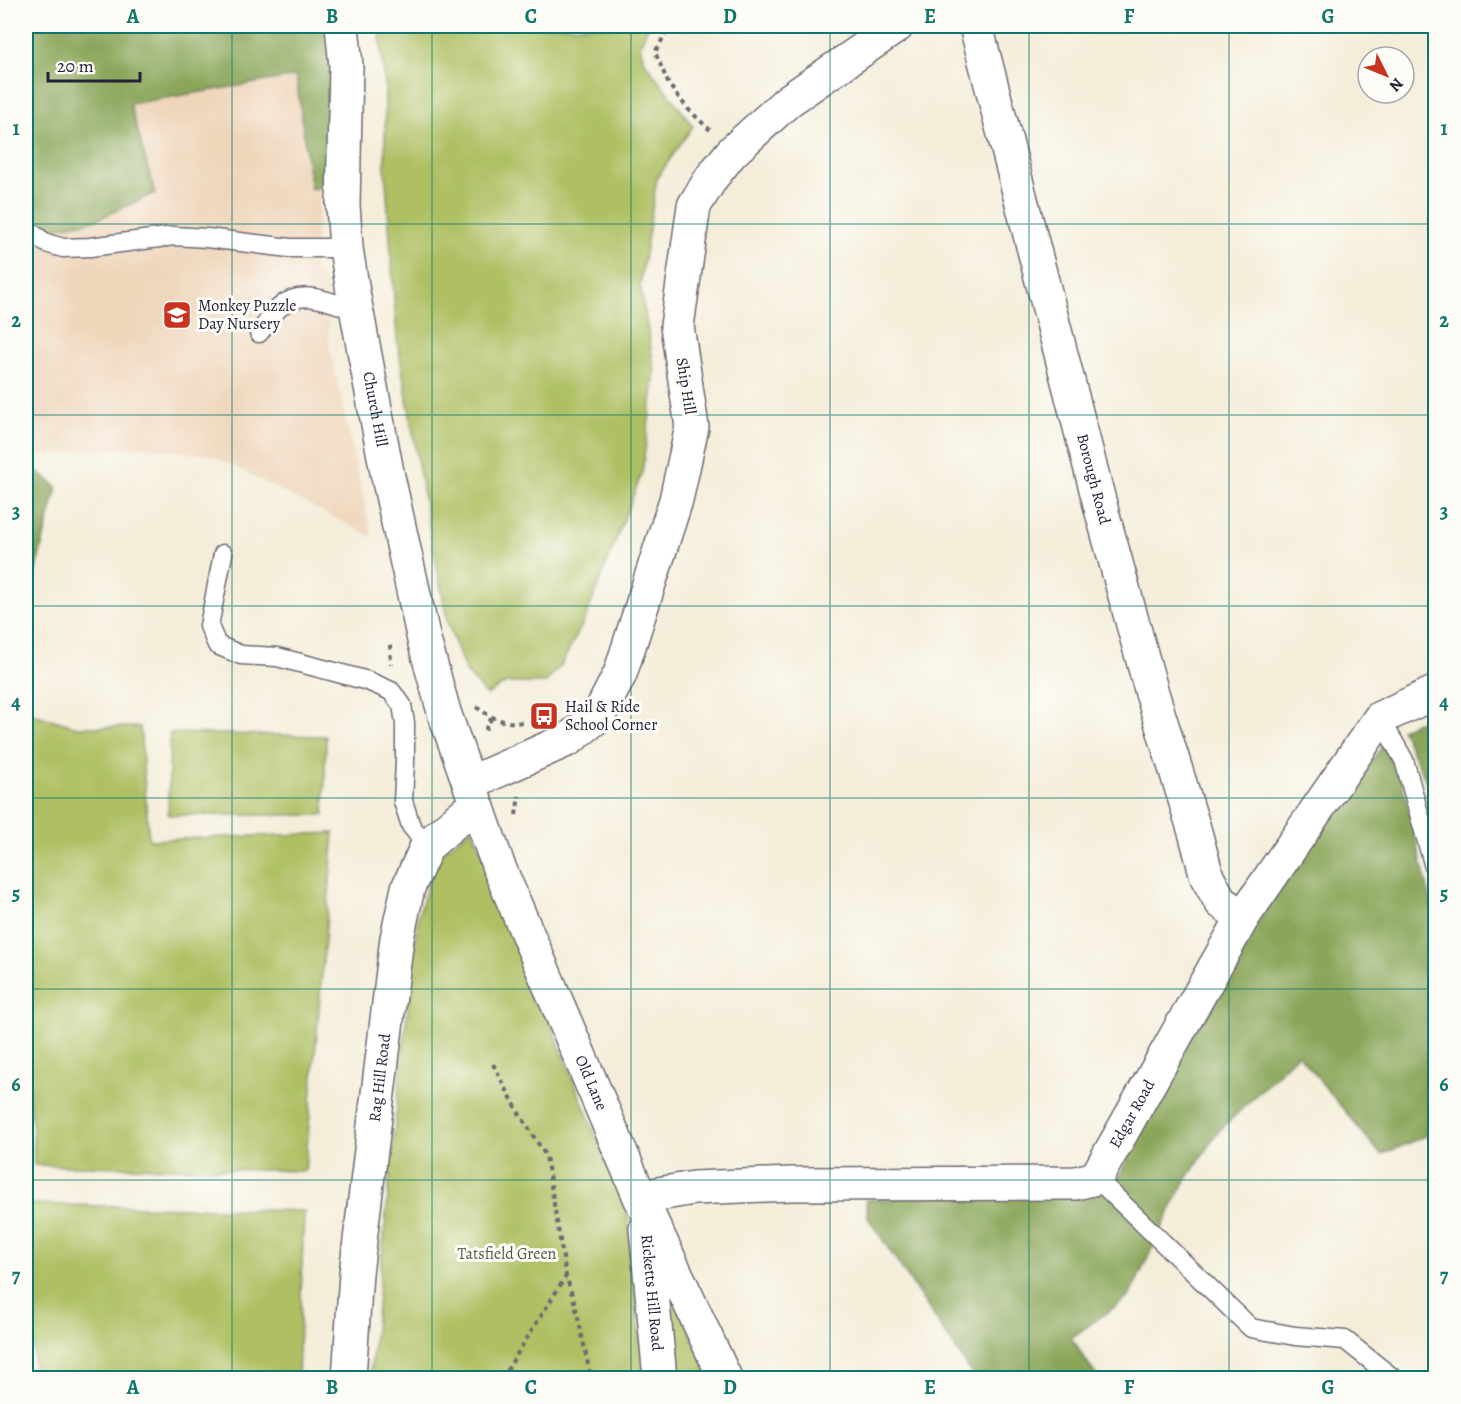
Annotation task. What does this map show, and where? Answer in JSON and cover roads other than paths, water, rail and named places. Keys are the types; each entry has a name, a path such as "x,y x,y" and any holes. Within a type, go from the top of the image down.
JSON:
{"street":[{"name":"Church Hill","path":"342,26 346,66 343,205 346,248 353,292 387,472 423,640 444,712 474,795"},
{"name":"Ship Hill","path":"474,795 569,739 599,715 620,674 676,500 692,427 677,326 694,207 712,177 732,152 788,101 897,26"},
{"name":"Borough Road","path":"976,26 1103,516 1152,693 1207,877 1221,902 1242,917"},
{"path":"1380,718 1436,692"},
{"name":"Edgar Road","path":"1096,1178 1242,917 1380,718"},
{"name":"Rag Hill Road","path":"349,1378 356,1273 397,938 408,888 427,846 465,813 474,795"},
{"name":"Old Lane","path":"474,795 498,865 642,1202 725,1378"},
{"path":"642,1202 694,1188 770,1184 1076,1183 1096,1178"},
{"name":"Ricketts Hill Road","path":"642,1202 660,1378"}],"lane":[{"path":"26,230 46,243 63,248 90,247 174,236 290,249 346,248"},
{"path":"259,333 281,306 297,297 315,297 357,311"},
{"path":"224,554 209,626 217,645 241,655 277,657 368,681 391,691 402,705 405,723 403,801 411,826 427,846"},
{"path":"1380,718 1404,760 1436,874"},
{"path":"1096,1178 1251,1328 1295,1336 1345,1340 1393,1378"}],"place":[{"name":"Monkey Puzzle Day Nursery","path":"177,315"},
{"name":"Hail & Ride School Corner","path":"544,716"}],"park label":[{"name":"Tatsfield Green","path":"507,1254"}]}
